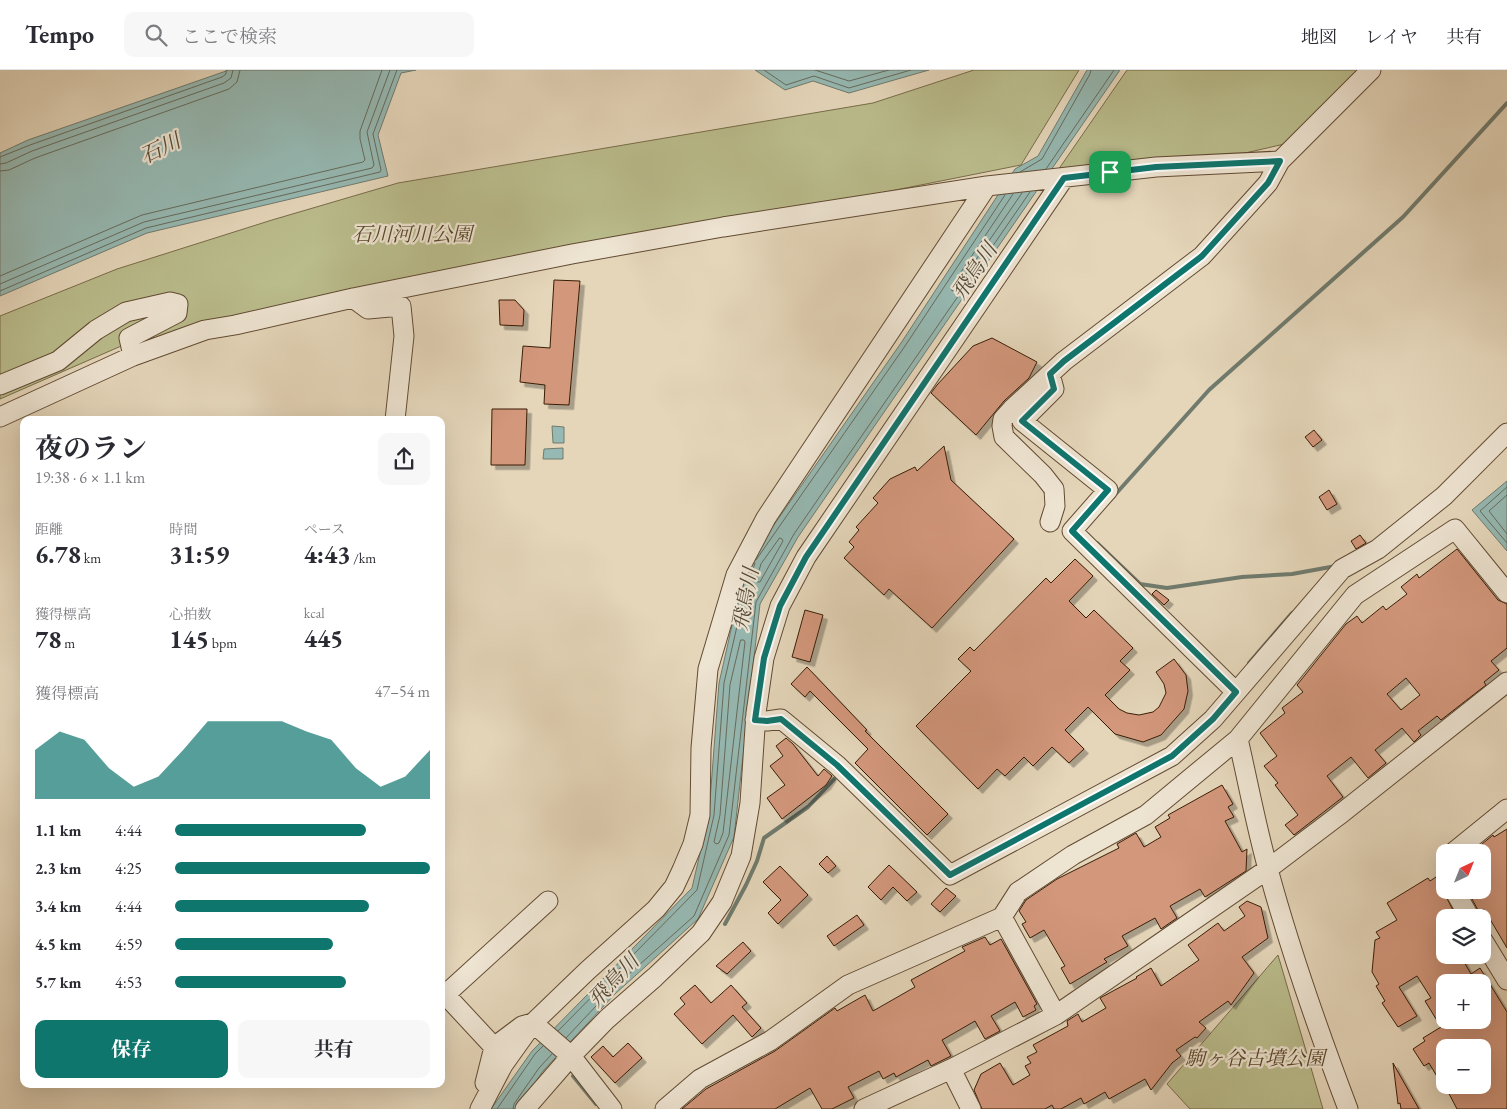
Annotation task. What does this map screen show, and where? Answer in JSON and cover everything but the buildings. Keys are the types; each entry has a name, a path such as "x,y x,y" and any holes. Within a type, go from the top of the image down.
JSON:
{"street":[{"path":"1050,522 1055,506 1054,489 1043,475 1004,437 1002,426 1004,419 1012,409 1064,361 1202,256 1268,183 1280,161 1371,70"},
{"path":"0,417 134,356 205,330 572,254 723,227 995,185 1156,167 1280,161"},
{"path":"525,1109 568,1054 655,977 701,933 722,902 741,856 750,803 755,720 764,658 780,606 806,557 1056,179"},
{"path":"482,1106 503,1065 536,1024 587,971 656,909 674,887 693,844 700,814 701,748 708,669 736,575 766,518 995,185"},
{"path":"354,298 368,309 400,306 404,336 395,416"},
{"path":"0,385 58,361 96,330 126,312 170,302 178,304 177,312 129,338 134,356"},
{"path":"1050,374 1054,389 1022,421 1108,490 1076,535 1232,687"},
{"path":"755,720 781,719 837,765 950,875 1172,756 1213,719 1232,687 1342,569 1378,550 1444,496 1507,433"},
{"path":"665,1109 700,1079 770,1041 848,985 1002,917 1018,892 1073,855 1146,815 1238,739 1355,595 1454,529 1507,593"},
{"path":"864,1109 951,1069 1056,1015 1268,869 1507,682"},
{"path":"1238,739 1268,869 1303,985 1348,1109"},
{"path":"1464,844 1507,809"},
{"path":"445,990 548,901"},
{"path":"1002,917 1056,1015"},
{"path":"1491,954 1507,980"},
{"path":"445,994 494,1047"},
{"path":"482,1106 482,1091 494,1047 522,1026 536,1024"},
{"path":"536,1024 568,1054 612,1109"},
{"path":"951,1069 971,1109"}],"green space":[{"name":"石川河川公園","path":"974,70 1079,70 1021,165 128,343 0,399 0,316 117,269 398,183 873,103"},
{"path":"1127,70 1364,70 1293,142 1228,157 1056,173"},
{"name":"駒ヶ谷古墳公園","path":"1278,955 1323,1109 1190,1109 1167,1084"}],"water":[{"name":"石川","path":"229,70 416,70 401,73 378,135 388,176 147,233 0,296 0,153 28,140"},
{"path":"755,70 929,70 849,93 813,81 785,90"},
{"name":"飛鳥川","path":"1087,70 1120,70 798,537 760,604 734,837 698,919 615,994 543,1071 517,1109 491,1109 532,1051 692,888 709,814 719,683 738,599 750,559 901,343 1015,169 1038,156"},
{"path":"552,426 564,427 564,443 553,443"},
{"path":"563,448 563,459 543,459 544,449"},
{"path":"1507,481 1507,551 1472,510"}],"waterway":[{"path":"1113,497 1209,390 1403,217 1507,103"},
{"path":"1097,543 1140,584 1167,588 1242,577 1292,574 1336,566"},
{"path":"1249,663 1292,613"},
{"path":"725,924 757,861 764,838 808,807 838,775"},
{"path":"573,1076 596,1104"}],"route":[{"path":"1280,161 1268,183 1202,256 1064,361 1050,374 1054,389 1022,421 1108,490 1072,531 1236,692 1213,719 1172,756 950,875 837,765 781,719 755,720 764,658 780,606 806,557 1064,178 1110,172 1156,167 1280,161"}]}
